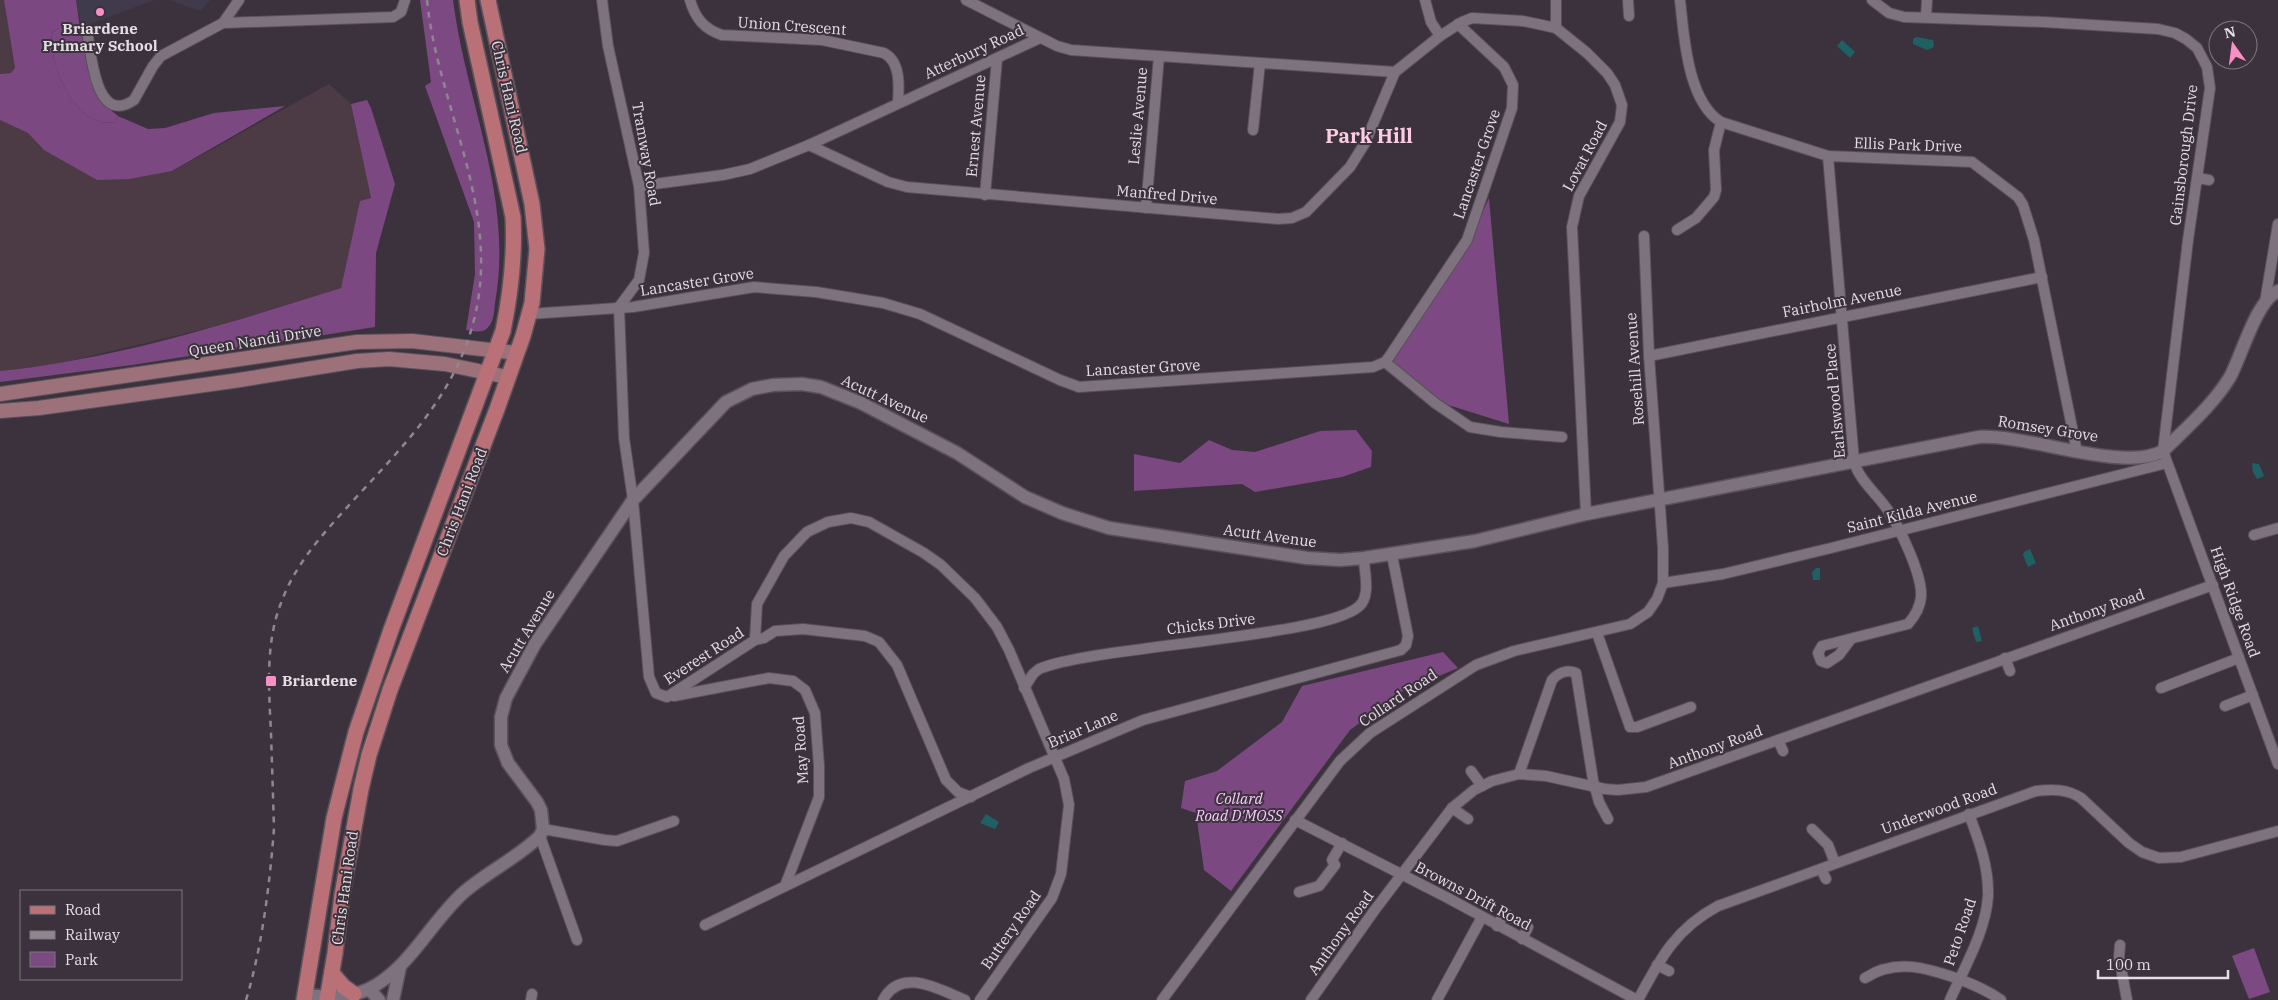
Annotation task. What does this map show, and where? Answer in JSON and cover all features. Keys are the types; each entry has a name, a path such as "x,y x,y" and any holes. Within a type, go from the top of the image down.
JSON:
{"main road":[{"name":"Chris Hani Road","path":"305,998 334,818 353,740 391,630 503,331 510,298 514,243 508,190 467,0"},
{"name":"Chris Hani Road","path":"327,998 344,885 369,755 390,690 516,353 529,314 535,277 536,238 526,170 509,103 488,0"},
{"path":"486,89 494,98 501,102 509,103"},
{"name":"Queen Nandi Drive","path":"0,394 357,342 412,341 496,349 516,353"},
{"path":"0,411 39,408 233,381 357,361 417,360 507,377"},
{"path":"332,973 343,986 362,993"}],"street":[{"path":"87,30 97,87 103,97 111,104 119,106 134,100 153,66 161,56 223,22 239,0"},
{"name":"Tramway Road","path":"602,0 608,46 639,186 643,266 637,284 619,307"},
{"name":"Union Crescent","path":"690,0 700,22 713,32 722,35 822,40 884,53 892,59 896,69 899,83 898,103"},
{"path":"966,0 1040,38"},
{"path":"1425,0 1431,22 1440,36"},
{"path":"1556,0 1556,28"},
{"path":"1628,0 1629,16"},
{"name":"Ellis Park Drive","path":"1680,0 1685,45 1691,73 1704,105 1721,122 1828,156 1972,162 2012,192 2023,205 2042,277 2077,452"},
{"name":"Gainsborough Drive","path":"1872,0 1894,15 2158,29 2175,33 2197,48 2203,58 2210,88 2188,240 2165,457"},
{"path":"1926,17 1927,0"},
{"path":"223,22 393,16 401,12 405,2"},
{"name":"Lovat Road","path":"1458,24 1472,18 1523,21 1556,28 1566,34 1607,73 1615,85 1622,105 1620,122 1579,196 1572,227 1586,514"},
{"path":"1395,72 1458,24"},
{"name":"Lancaster Grove","path":"529,314 646,305 684,297 754,288 790,289 884,303 920,314 1028,366 1070,385 1079,387 1310,373 1373,367 1385,362 1467,240 1512,108 1513,85 1504,67 1458,24"},
{"name":"Atterbury Road","path":"639,186 736,173 809,145 1040,38 1071,50 1395,72"},
{"name":"Leslie Avenue","path":"1146,208 1159,56"},
{"name":"Ernest Avenue","path":"985,195 997,59"},
{"path":"1253,130 1260,63"},
{"name":"Manfred Drive","path":"809,145 895,184 985,195 1278,219 1300,215 1324,195 1356,158 1386,98 1395,72"},
{"path":"1677,230 1696,218 1714,196 1716,190 1714,150 1721,122"},
{"name":"Earlswood Place","path":"1828,156 1854,461 1861,475 1901,531 1920,584 1921,594 1917,612 1908,624 1851,639"},
{"path":"2198,178 2209,180"},
{"path":"2165,457 2230,377 2265,302 2278,224"},
{"name":"Rosehill Avenue","path":"1644,236 1649,356 1659,500"},
{"name":"Fairholm Avenue","path":"1649,356 2042,277"},
{"path":"2265,302 2278,291"},
{"name":"Everest Road","path":"619,307 623,429 633,500 649,677 656,693 667,697 755,640 764,638 775,631 803,629 866,636 879,642 897,665 946,780 958,792 971,797"},
{"path":"1385,362 1435,403 1470,427 1492,431 1562,437"},
{"name":"Acutt Avenue","path":"542,832 543,820 537,802 504,755 500,734 501,717 506,698 535,644 633,500 726,402 752,389 773,384 802,384 821,388 861,403 957,453 1025,497 1109,528 1307,558 1340,560 1392,555 1476,541 1586,514 1659,500"},
{"name":"Romsey Grove","path":"1659,500 1979,437 2008,437 2077,452 2146,458 2165,457"},
{"path":"2114,478 2117,456"},
{"name":"Saint Kilda Avenue","path":"1663,584 1723,574 2114,478 2165,457"},
{"name":"High Ridge Road","path":"2165,457 2278,764"},
{"name":"Collard Road","path":"1162,1000 1340,761 1370,733 1461,674 1497,656 1623,626 1640,618 1653,606 1663,584 1664,548 1659,500"},
{"name":"Buttery Road","path":"755,640 757,604 784,556 800,537 828,522 851,518 860,519 924,553 940,565 974,598 1004,638 1064,779 1069,805 1058,885 1044,912 980,1000"},
{"path":"2254,535 2278,528"},
{"name":"Briar Lane","path":"705,925 1055,757 1154,716 1401,650 1406,645 1408,636 1392,555"},
{"name":"Chicks Drive","path":"1024,688 1033,674 1039,669 1093,655 1296,628 1347,615 1358,608 1365,597 1364,558"},
{"name":"Anthony Road","path":"1311,1000 1452,808 1474,790 1482,786 1519,774 1546,776 1618,790 1646,787 2213,585"},
{"path":"1597,633 1630,728 1691,707"},
{"path":"2005,658 2010,671"},
{"path":"2162,688 2239,658"},
{"path":"1519,774 1552,680 1558,674 1573,671 1577,676 1595,787 1608,819"},
{"name":"May Road","path":"667,697 769,678 793,681 805,690 815,713 819,766 818,797 785,886"},
{"path":"2225,706 2253,695"},
{"path":"1778,740 1783,751"},
{"path":"1471,771 1482,786"},
{"name":"Underwood Road","path":"1638,1000 1657,965 1676,937 1702,914 1718,906 2036,791 2065,790 2082,798 2118,833 2142,852 2159,858 2181,857 2278,831"},
{"path":"1452,808 1468,819"},
{"name":"Peto Road","path":"1950,1000 1977,937 1988,898 1983,854 1969,814"},
{"name":"Browns Drift Road","path":"1295,820 1638,1000"},
{"path":"305,998 327,998 362,993 400,967 453,903 542,832 617,841 674,821"},
{"path":"1812,829 1828,845 1835,863"},
{"path":"542,832 576,940"},
{"path":"1300,892 1319,886 1335,865 1332,860 1342,843"},
{"path":"1821,869 1826,878"},
{"path":"1497,926 1505,912"},
{"path":"1437,1000 1482,917"},
{"path":"1522,939 1528,927"},
{"path":"2120,945 2119,957 2127,1000"},
{"path":"1657,965 1669,971"},
{"path":"393,1000 400,967"},
{"path":"1865,978 1884,968 1922,967 1981,988 2001,1000"},
{"path":"883,1000 901,983 914,981 965,1000"},
{"path":"362,993 378,1000"}],"shaded area":[{"path":"0,0 4,0 15,68 11,73 0,74"},
{"name":"Briardene Primary School","path":"75,0 154,0 82,27"},
{"name":"Briardene Primary School","path":"170,0 210,0 200,11"},
{"path":"329,84 351,104 371,198 360,202 341,288 221,325 53,365 0,371 0,120 28,133 44,150 173,171"}],"green space":[{"path":"4,0 76,0 80,28 61,28 52,33 55,61 67,92 77,106 88,116 101,122 115,122 118,116 148,129 165,128 214,113 285,106 172,171 129,179 97,180 44,150 28,133 0,120 0,74 11,73 15,68"},
{"path":"420,0 453,0 459,38 486,150 493,188 498,225 499,264 494,310 490,325 485,330 476,332 466,330 475,274 474,222 425,86 431,82"},
{"path":"66,26 80,28 94,91 101,102 118,116 115,122 101,122 88,116 77,106 67,92 60,77 52,46 52,33"},
{"path":"367,100 395,184 376,253 375,327 132,365 0,382 0,371 87,358 130,349 257,314 341,288 360,201 371,198 351,104"},
{"path":"1489,198 1509,424 1445,404 1392,363 1465,251"},
{"path":"1356,430 1372,451 1371,467 1342,477 1255,492 1242,484 1134,491 1134,454 1180,463 1209,440 1232,450 1255,452 1320,431"},
{"name":"Collard Road D'MOSS","path":"1443,652 1458,668 1403,691 1350,730 1231,891 1204,870 1196,813 1181,808 1185,781 1217,771 1282,722 1302,686"},
{"path":"2254,948 2270,992 2249,999 2232,956"}],"water":[{"path":"1916,37 1933,40 1934,47 1927,50 1913,44 1913,39"},
{"path":"1842,40 1855,52 1850,58 1837,46"},
{"path":"2252,463 2259,464 2264,476 2257,479 2253,472"},
{"path":"2030,549 2036,563 2028,567 2023,555 2024,552"},
{"path":"1816,568 1820,568 1820,580 1813,580 1812,572"},
{"path":"1978,626 1982,641 1976,642 1972,628"},
{"path":"986,814 999,822 995,829 980,823"}],"railway":[{"path":"246,1000 261,937 268,892 274,828 269,667 272,635 281,603 294,575 311,550 430,412 460,361 471,332 478,301 481,262 479,224 463,149 433,38 427,0"}],"place":[{"name":"Briardene Primary School","path":"100,12"},
{"name":"Briardene","path":"271,681"}],"district":[{"name":"Park Hill","path":"1369,136"}]}
